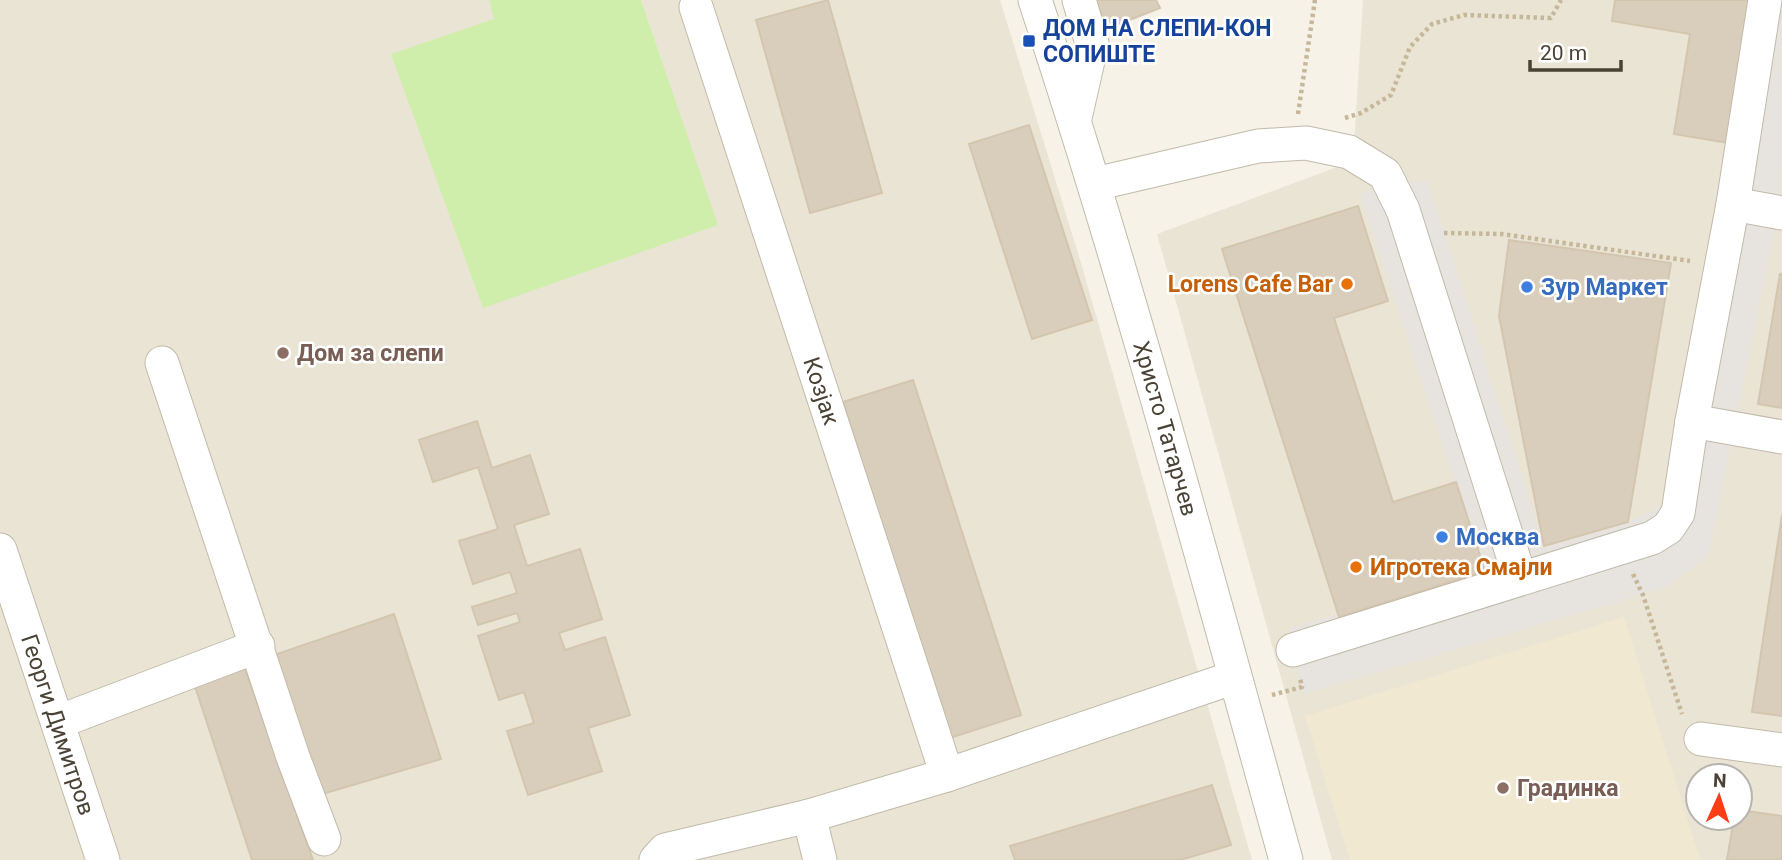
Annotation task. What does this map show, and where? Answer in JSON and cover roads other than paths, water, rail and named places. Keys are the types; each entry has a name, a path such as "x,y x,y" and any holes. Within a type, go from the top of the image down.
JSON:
{"street":[{"name":"Христо Татарчев","path":"1035,0 1095,184 1286,860"},
{"path":"1075,120 1092,43 1079,0"},
{"path":"1296,662 1520,578 1652,538 1668,528 1678,513 1765,0"},
{"name":"Козјак","path":"696,8 947,775"},
{"path":"1095,184 1258,146 1306,143 1349,152 1385,174 1403,210 1520,578"},
{"path":"1732,204 1782,213"},
{"path":"162,363 293,757 324,839"},
{"path":"1692,421 1782,437"},
{"name":"Георги Димитров","path":"0,550 103,860"},
{"path":"58,723 258,646"},
{"path":"656,860 665,850 809,816 1238,691"},
{"path":"1693,729 1782,750"},
{"path":"809,816 820,860"}],"place":[{"name":"ДОМ НА СЛЕПИ-КОН СОПИШТЕ","path":"1029,41"},
{"name":"Lorens Cafe Bar","path":"1347,284"},
{"name":"Зур Маркет","path":"1527,287"},
{"name":"Дом за слепи","path":"283,353"},
{"name":"Москва","path":"1442,537"},
{"name":"Игротека Смајли","path":"1356,567"},
{"name":"Градинка","path":"1503,788"}]}
